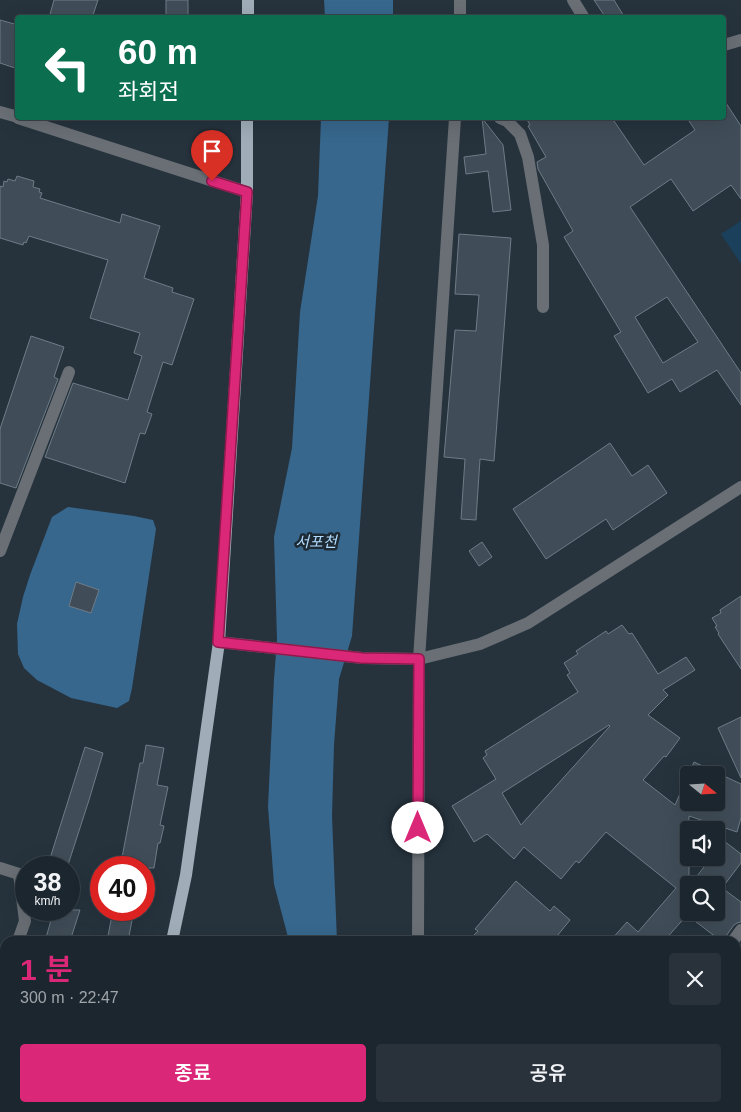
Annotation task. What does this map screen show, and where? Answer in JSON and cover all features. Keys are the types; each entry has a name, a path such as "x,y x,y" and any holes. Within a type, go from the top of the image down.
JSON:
{"main road":[{"path":"248,0 248,15"},
{"path":"173,936 186,875 218,642 247,192 247,120"}],"street":[{"path":"460,0 460,15"},
{"path":"573,0 582,15"},
{"path":"726,44 741,40"},
{"path":"0,112 15,116"},
{"path":"27,120 247,192"},
{"path":"418,936 419,659 455,120"},
{"path":"505,120 520,134 528,157 543,245 543,307"},
{"path":"0,551 69,372"},
{"path":"218,642 362,658 419,659 480,644 528,623 741,487"},
{"path":"0,868 19,874 25,921 20,936"}],"shaded area":[{"path":"741,221 741,264 721,234"}],"water":[{"path":"324,0 393,0 393,15 325,15"},
{"name":"서포천","path":"321,120 389,120 352,636 339,679 334,745 332,816 337,936 288,936 274,884 268,807 277,640 274,537 292,448 300,312 318,196"},
{"path":"68,507 153,520 156,529 132,688 129,701 117,708 71,698 37,680 24,668 18,654 17,624 30,575 52,517"}],"building":[{"path":"54,0 98,0 93,15 50,15"},
{"path":"166,0 188,0 188,15 166,15"},
{"path":"594,0 614,0 623,15 604,15"},
{"path":"0,20 15,24 15,68 0,63"},
{"path":"726,103 741,126 741,199 731,185 693,211 671,179 630,207 741,373 741,405 717,370 680,392 672,379 648,393 614,336 621,332 564,237 573,231 538,169 537,162 546,157 528,126 530,125 527,120 613,120 644,165 695,130 688,120 726,120","holes":["667,297 698,342 663,363 635,317"]},
{"path":"482,120 503,145 511,210 493,212 488,171 466,174 464,157 486,154"},
{"path":"17,176 34,181 33,187 40,189 39,192 42,193 40,198 120,223 122,214 160,226 144,278 173,288 172,292 194,299 172,365 163,362 147,412 152,414 145,434 140,433 125,483 45,457 73,383 128,400 142,356 134,353 140,333 90,318 108,260 29,236 23,245 0,238 0,186 3,187 4,181 7,182 8,179 15,181"},
{"path":"459,234 511,238 494,461 480,459 476,520 461,519 465,459 444,457 455,330 476,331 479,295 455,294"},
{"path":"31,336 64,347 54,377 58,379 16,488 0,483 0,429"},
{"path":"610,443 632,476 648,465 667,493 613,530 606,519 546,559 513,509"},
{"path":"482,542 492,557 479,566 469,551"},
{"path":"76,582 99,590 91,613 69,606"},
{"path":"741,596 741,669 718,634 715,627 717,626 712,618 721,613 720,610"},
{"path":"622,625 629,634 632,633 658,674 686,657 695,670 663,690 668,695 648,715 680,738 666,757 664,756 643,780 675,805 680,794 680,811 725,811 725,777 741,784 741,818 737,832 725,828 725,821 704,821 689,816 689,821 680,821 680,866 689,866 689,876 680,876 680,921 682,921 668,936 614,936 627,922 638,932 676,888 606,832 579,863 576,861 561,879 524,847 514,859 487,834 474,842 452,806 496,779 483,758 487,755 485,751 578,692 567,675 570,673 564,663 578,654 576,651 606,631 608,634","holes":["609,725 610,726 521,825 502,793"]},
{"path":"741,717 741,778 718,728"},
{"path":"146,745 164,748 157,785 168,787 160,825 164,826 160,843 158,843 155,862 155,856 122,856 140,763 143,763"},
{"path":"85,747 103,753 71,856 51,856"},
{"path":"694,762 703,766 692,766"},
{"path":"725,842 741,854 741,863 725,884 725,876 697,876 705,866 725,866"},
{"path":"516,881 550,911 554,906 570,920 557,936 473,936 478,931 475,929"},
{"path":"725,890 741,902 741,922 734,925 726,936 714,936 695,921 725,921"},
{"path":"51,921 76,921 72,936 46,936"},
{"path":"111,921 132,921 129,936 108,936"}],"route":[{"path":"212,181 247,192 218,642 362,658 419,659 418,828"}]}
